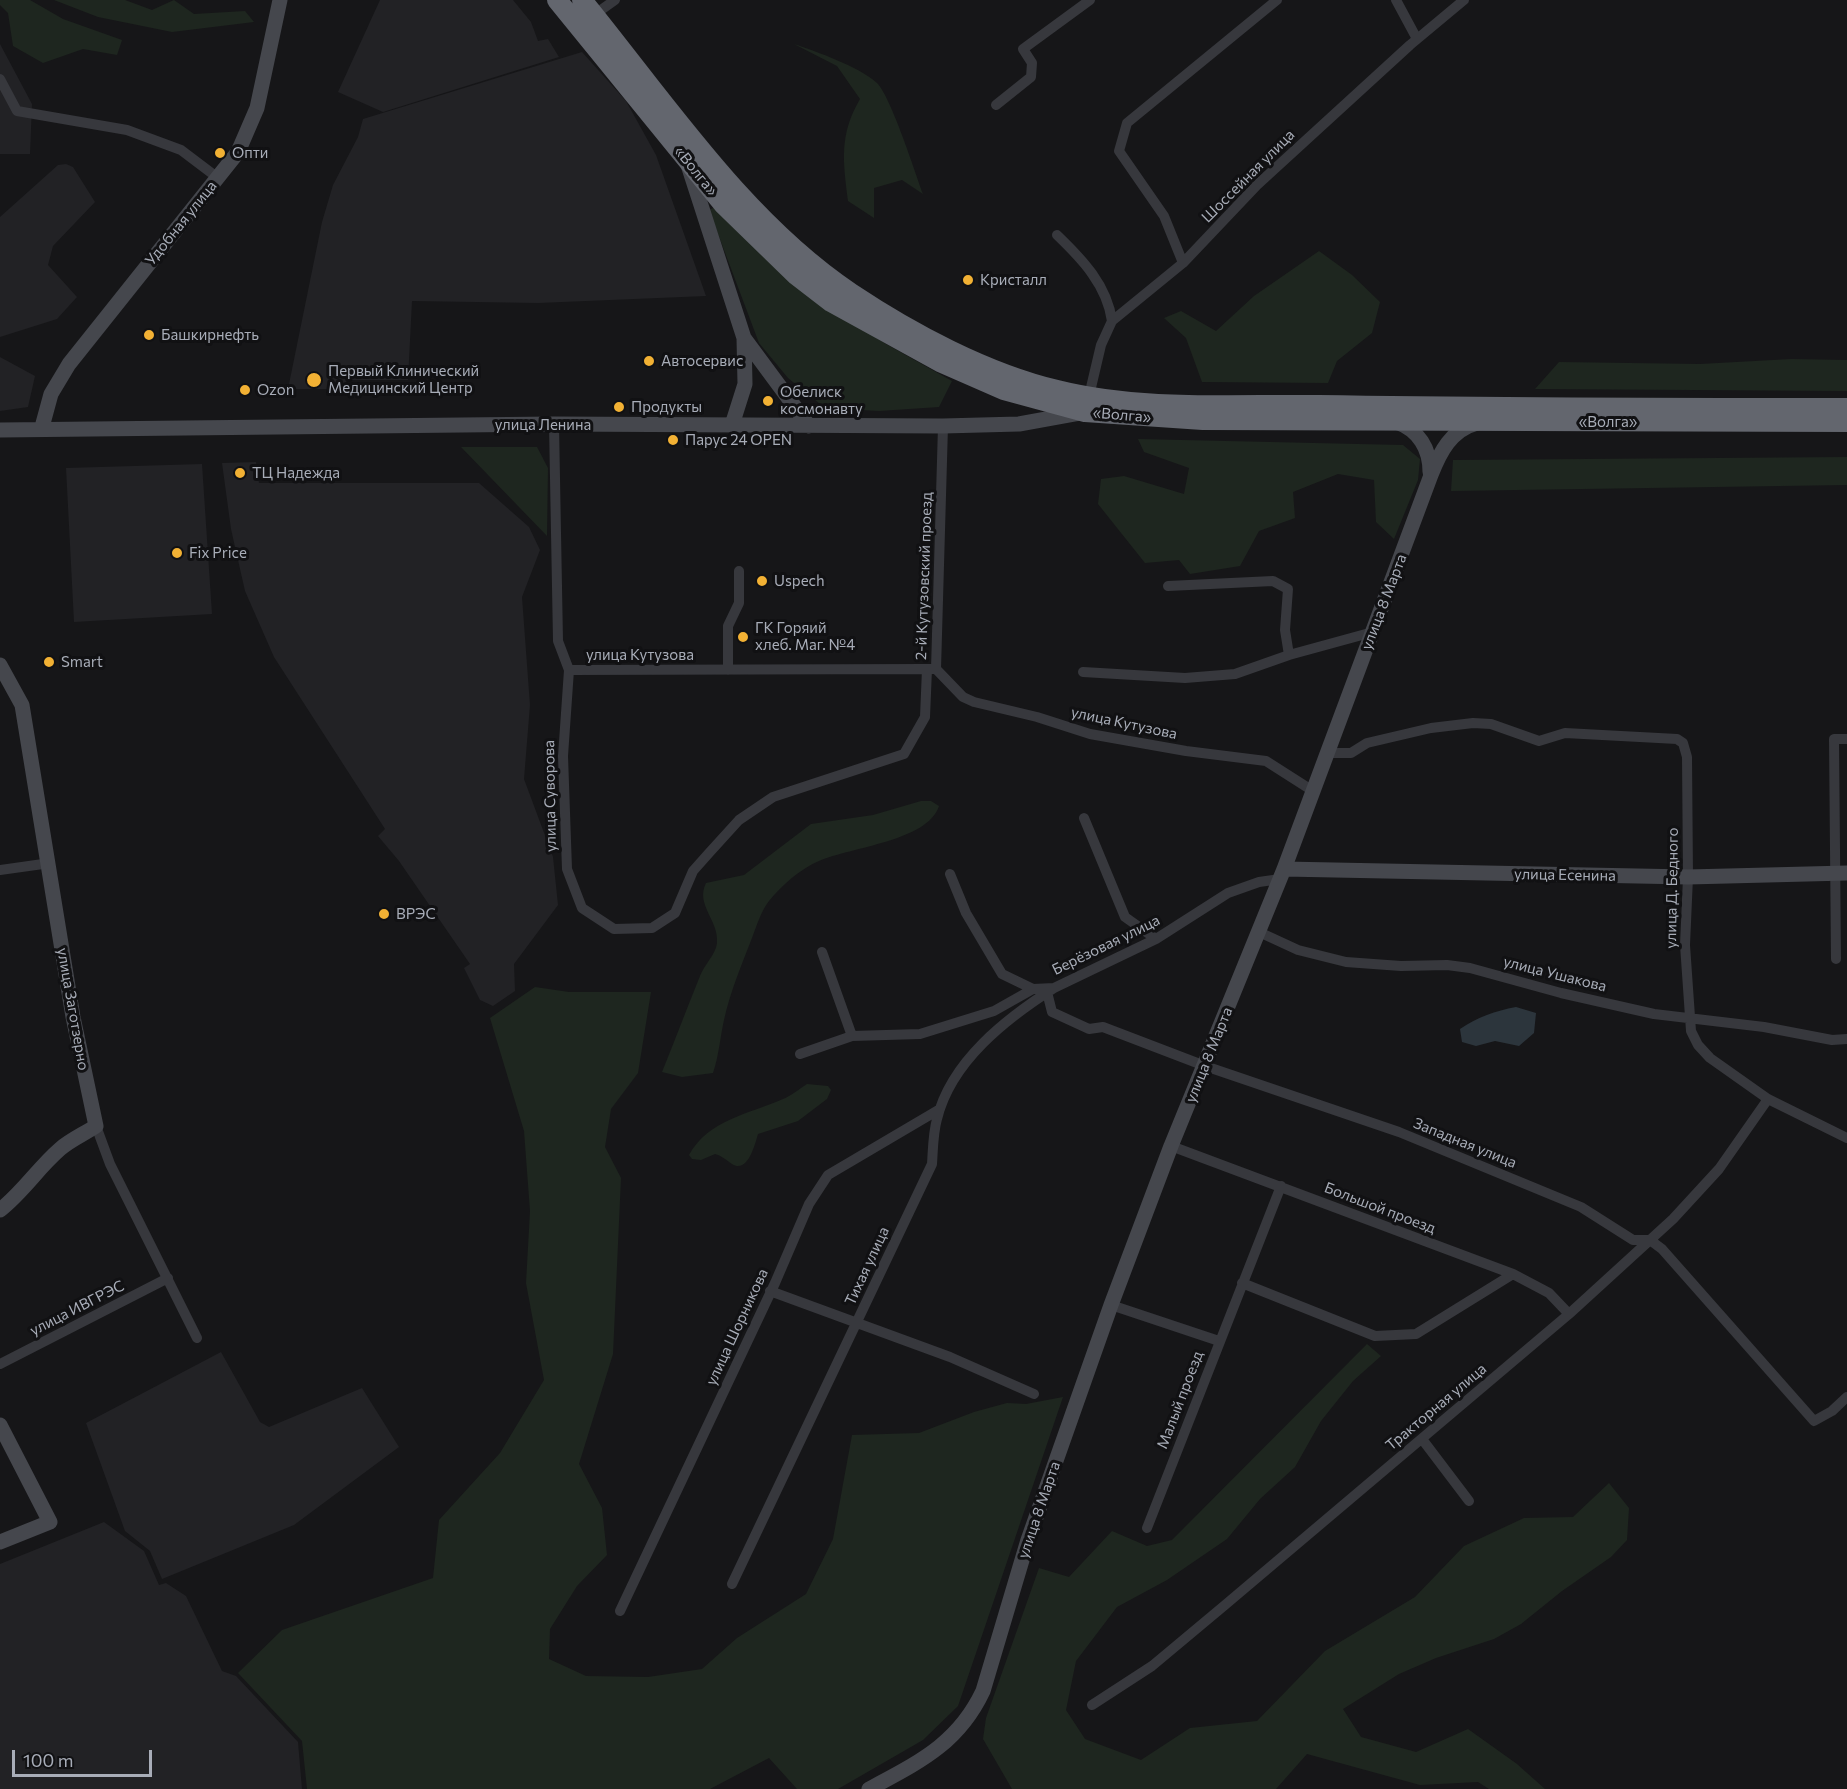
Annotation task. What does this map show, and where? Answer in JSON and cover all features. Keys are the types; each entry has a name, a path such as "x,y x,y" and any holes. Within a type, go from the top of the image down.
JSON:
{"highway":[{"name":"«Волга»","path":"557,0 723,204 758,240 831,302 972,377 1044,403 1847,408"},
{"name":"«Волга»","path":"588,7 730,183 785,238 842,286 886,314 987,367 1087,404 1203,420 1847,422"}],"main road":[{"name":"Удобная улица","path":"42,428 51,394 69,364 238,152 249,131 264,83 280,0"},
{"path":"686,158 713,248 744,338 809,426"},
{"path":"732,425 745,384 744,338"},
{"path":"745,384 757,374 770,375"},
{"name":"улица Ленина","path":"0,430 554,424 943,426 1019,424 1087,404"},
{"path":"1395,421 1411,429 1421,440 1428,452 1431,476"},
{"name":"улица 8 Марта","path":"874,1788 937,1750 957,1733 973,1713 983,1691 1028,1540 1112,1305 1171,1146 1282,874 1439,455 1456,432 1482,421"},
{"name":"улица Заготзерно","path":"0,666 22,705 50,863 73,1017 96,1126"},
{"name":"улица Есенина","path":"1282,874 1688,877 1841,873"},
{"path":"0,1210 21,1193 38,1171 62,1148 96,1126"},
{"path":"0,1425 50,1522 0,1542"}],"street":[{"path":"588,7 615,0"},
{"path":"996,105 1031,77 1032,63 1023,49 1090,0"},
{"path":"1183,263 1164,216 1119,151 1127,123 1277,0"},
{"path":"1396,0 1417,39"},
{"name":"Шоссейная улица","path":"1087,404 1101,345 1112,321 1183,263 1257,185 1417,39 1464,0"},
{"path":"0,79 17,111 127,130 181,150 218,178"},
{"path":"1057,235 1086,262 1105,297 1112,321"},
{"name":"улица Суворова","path":"554,424 558,641 569,670 563,756 567,869 582,908 614,928 652,928 675,913 693,871 740,820 773,797 904,754 925,717"},
{"name":"2-й Кутузовский проезд","path":"925,717 932,669 943,426"},
{"path":"728,670 728,626 739,603 739,571"},
{"path":"1168,586 1273,581 1288,589 1285,630 1289,655"},
{"path":"1083,672 1185,678 1235,674 1289,655 1373,632"},
{"name":"улица Кутузова","path":"569,670 932,669 963,697 974,702 1036,717 1090,734 1186,751 1266,761 1313,791"},
{"name":"улица Д. Бедного","path":"1327,753 1351,753 1367,743 1431,728 1473,723 1491,724 1539,741 1565,733 1677,739 1683,743 1687,758 1688,877 1685,945 1692,1019 1691,1031 1698,1046 1710,1058 1768,1100 1847,1138"},
{"path":"1836,959 1841,873 1834,740 1847,739"},
{"path":"1084,818 1125,916 1156,939"},
{"path":"0,870 50,863"},
{"path":"950,874 966,913 1002,974 1033,989"},
{"name":"Берёзовая улица","path":"800,1054 852,1036 920,1034 994,1011 1033,989 1051,990 1156,939 1228,893 1282,874"},
{"name":"улица Ушакова","path":"1259,932 1298,950 1346,962 1401,966 1447,964 1654,1014 1764,1027 1832,1040 1847,1039"},
{"path":"822,952 852,1036"},
{"name":"Западная улица","path":"1051,990 1052,1012 1089,1029 1103,1027 1205,1066 1400,1132 1581,1207 1633,1240 1650,1240 1662,1249 1814,1421 1832,1411 1847,1396"},
{"name":"Тихая улица","path":"732,1584 932,1164 940,1109 957,1074 983,1044 1017,1012 1051,990"},
{"name":"Тракторная улица","path":"1092,1705 1152,1666 1569,1314 1650,1240 1719,1169 1768,1100"},
{"name":"улица Шорникова","path":"620,1611 809,1204 828,1175 940,1109"},
{"name":"улица Заготзерно","path":"96,1126 110,1164 197,1338"},
{"name":"Большой проезд","path":"1171,1146 1513,1274 1549,1293 1569,1314"},
{"name":"Малый проезд","path":"1147,1528 1281,1186"},
{"path":"1242,1283 1375,1336 1416,1334 1513,1274"},
{"name":"улица ИВГРЭС","path":"0,1364 168,1278"},
{"path":"770,1291 950,1357 1034,1394"},
{"path":"1112,1305 1219,1341"},
{"path":"1422,1439 1469,1501"}],"shaded area":[{"path":"0,0 30,0 63,19 122,40 117,55 83,49 43,63 13,46 8,13 0,5"},
{"path":"54,0 125,0 152,10 174,0 194,14 245,11 254,22 172,32 98,17"},
{"path":"380,0 513,0 531,22 538,41 548,39 559,57 383,112 338,92"},
{"path":"0,44 32,104 30,154 0,154"},
{"path":"794,44 848,65 877,83 896,118 923,194 902,180 874,188 874,218 848,201 844,148 849,124 860,99 837,66"},
{"path":"582,52 626,101 656,155 706,296 538,303 412,301 408,380 347,380 346,389 288,389 322,222 333,185 358,137 363,119"},
{"path":"66,164 73,167 95,202 53,246 48,265 77,297 57,319 0,337 0,217 58,165"},
{"path":"717,206 772,265 834,311 886,344 952,381 939,407 879,411 825,408 788,378 759,343 709,210"},
{"path":"1319,251 1352,275 1380,302 1372,333 1337,361 1328,383 1202,382 1186,338 1164,318 1181,311 1216,331 1254,296"},
{"path":"0,357 35,376 28,407 0,411"},
{"path":"1791,359 1847,360 1847,391 1535,389 1559,362 1700,364"},
{"path":"1138,439 1403,445 1420,459 1418,480 1394,539 1376,522 1374,480 1338,474 1293,492 1295,518 1259,531 1240,566 1190,574 1179,560 1145,563 1098,504 1101,479 1124,476 1184,494 1189,468 1144,452"},
{"path":"461,447 537,447 548,468 547,536"},
{"path":"1847,457 1847,485 1451,491 1453,460"},
{"path":"256,462 259,483 479,483 529,527 540,550 522,597 530,705 524,779 553,857 558,905 514,964 515,991 493,1006 480,1000 464,968 470,964 399,861 378,836 385,829 274,657 245,591 231,529 222,463"},
{"path":"202,464 212,614 74,622 66,468"},
{"path":"921,801 931,801 939,806 932,818 920,827 905,835 812,864 780,889 761,914 736,978 713,1073 682,1077 662,1072 700,976 717,943 715,927 703,898 706,883 744,875 811,824 873,815"},
{"path":"535,987 569,992 651,992 638,1073 611,1109 605,1147 621,1178 613,1354 579,1464 602,1508 607,1555 577,1586 550,1629 549,1659 586,1676 648,1677 702,1669 737,1638 806,1594 833,1539 852,1435 919,1433 974,1412 1007,1403 1026,1404 1063,1397 958,1706 923,1740 838,1789 797,1789 769,1758 710,1789 307,1789 302,1741 238,1673 282,1630 433,1578 439,1520 500,1453 544,1380 526,1283 530,1211 524,1131 490,1018"},
{"path":"1516,1007 1536,1013 1534,1033 1519,1046 1495,1041 1476,1046 1462,1042 1460,1029 1487,1015"},
{"path":"807,1084 828,1086 831,1090 827,1099 798,1121 758,1134 750,1156 742,1165 732,1164 715,1154 701,1160 692,1159 689,1155 697,1143 718,1126 786,1098"},
{"path":"1367,1344 1381,1356 1353,1381 1321,1421 1295,1467 1260,1499 1227,1539 1167,1580 1117,1607 1076,1661 1066,1710 1085,1739 1141,1760 1190,1728 1257,1721 1325,1651 1415,1597 1464,1546 1524,1518 1573,1517 1609,1483 1629,1508 1627,1540 1611,1557 1562,1591 1521,1624 1494,1639 1436,1658 1399,1674 1343,1709 1361,1737 1416,1752 1468,1729 1517,1764 1545,1789 1489,1789 1478,1782 1420,1785 1307,1754 1276,1789 1012,1789 983,1739 986,1718 1039,1568 1069,1577 1112,1531 1147,1546 1172,1540"},
{"path":"221,1352 260,1422 269,1427 362,1388 399,1447 294,1525 162,1579 150,1551 125,1531 86,1423"},
{"path":"104,1522 144,1551 159,1585 166,1583 186,1596 222,1671 236,1676 298,1742 302,1789 0,1789 0,1564"}],"place":[{"name":"Опти","path":"220,153"},
{"name":"Кристалл","path":"968,280"},
{"name":"Башкирнефть","path":"149,335"},
{"name":"Автосервис","path":"649,361"},
{"name":"Первый Клинический Медицинский Центр","path":"314,380"},
{"name":"Ozon","path":"245,390"},
{"name":"Обелиск космонавту","path":"768,401"},
{"name":"Продукты","path":"619,407"},
{"name":"Парус 24 OPEN","path":"673,440"},
{"name":"ТЦ Надежда","path":"240,473"},
{"name":"Fix Price","path":"177,553"},
{"name":"Uspech","path":"762,581"},
{"name":"ГК Горяий хлеб. Маг. №4","path":"743,637"},
{"name":"Smart","path":"49,662"},
{"name":"ВРЭС","path":"384,914"}]}
